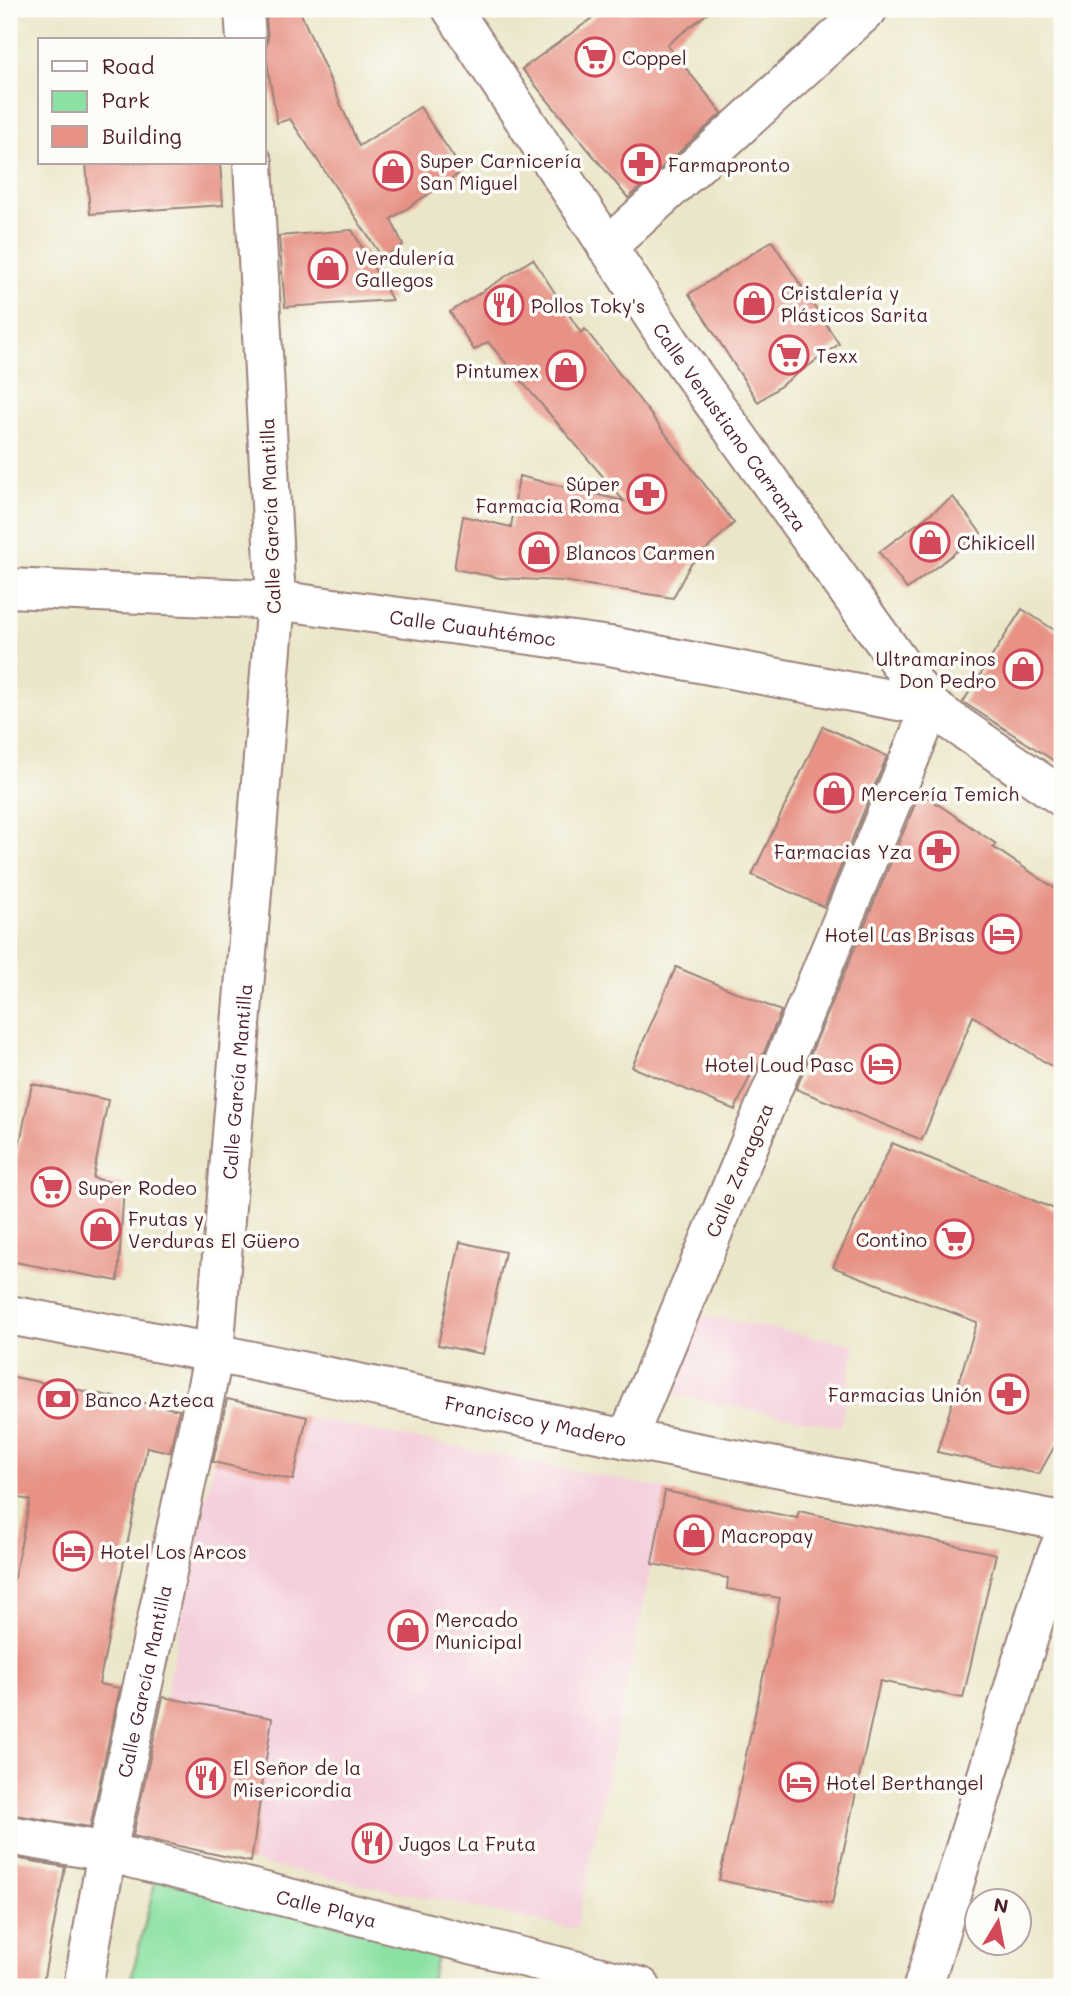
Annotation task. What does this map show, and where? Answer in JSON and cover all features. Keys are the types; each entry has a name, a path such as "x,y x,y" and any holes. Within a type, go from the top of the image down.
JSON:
{"street":[{"path":"244,9 246,38"},
{"name":"Calle Venustiano Carranza","path":"452,9 672,345 931,707 1062,797"},
{"path":"607,247 868,9"},
{"name":"Calle García Mantilla","path":"83,1987 107,1852 214,1353 276,600 253,164"},
{"name":"Calle Cuauhtémoc","path":"9,588 276,600 610,646 931,707"},
{"name":"Calle Zaragoza","path":"627,1439 931,707"},
{"name":"Francisco y Madero","path":"9,1315 214,1353 627,1439 1062,1521"},
{"path":"923,1987 1054,1588 1062,1542"},
{"name":"Calle Playa","path":"9,1835 107,1852 641,1987"}],"shaded area":[{"path":"691,1313 855,1345 840,1427 675,1395"},
{"name":"Mercado Municipal","path":"226,1399 667,1489 576,1929 137,1838"}],"green space":[{"path":"156,1879 439,1950 429,1987 129,1987"}],"building":[{"path":"278,9 299,9 359,146 420,107 463,171 391,219 403,245 382,257 290,119 277,123 266,56 266,17"},
{"path":"605,9 713,9 667,45 722,113 628,198 522,69"},
{"path":"86,164 220,164 223,205 90,214"},
{"name":"Verdulería Gallegos","path":"352,230 392,300 285,307 279,236"},
{"name":"Cristalería y Plásticos Sarita","path":"772,241 839,344 758,402 689,294"},
{"path":"533,259 581,333 585,329 734,523 690,565 673,598 562,581 500,578 454,569 463,516 511,527 519,476 624,501 488,342 474,350 450,312"},
{"name":"Chikicell","path":"953,497 981,533 907,589 879,552"},
{"name":"Ultramarinos Don Pedro","path":"1022,609 1062,635 1062,766 963,702"},
{"name":"Mercería Temich","path":"823,726 887,756 824,907 752,875"},
{"path":"920,792 996,844 993,847 1062,893 1062,1073 973,1016 922,1140 796,1089"},
{"path":"676,967 781,1011 756,1072 752,1071 735,1110 632,1067"},
{"name":"Super Rodeo","path":"32,1084 108,1100 93,1178 124,1185 118,1281 9,1261 9,1195"},
{"name":"Contino","path":"892,1143 1062,1212 1062,1433 1039,1474 937,1452 977,1322 833,1267"},
{"path":"460,1242 505,1252 483,1354 438,1345"},
{"name":"Hotel Los Arcos","path":"9,1376 179,1410 170,1452 147,1447 99,1684 120,1688 90,1827 9,1814 9,1602 30,1500 9,1496"},
{"path":"227,1399 307,1417 293,1480 213,1462"},
{"name":"Hotel Berthangel","path":"665,1491 797,1518 799,1511 996,1554 963,1698 880,1681 832,1904 719,1880 780,1598 727,1589 728,1578 652,1564"},
{"name":"El Señor de la Misericordia","path":"163,1697 272,1718 251,1862 133,1836"},
{"path":"9,1857 65,1867 42,1987 9,1987"}],"place":[{"name":"Coppel","path":"595,57"},
{"name":"Farmapronto","path":"641,164"},
{"name":"Super Carnicería San Miguel","path":"393,171"},
{"name":"Verdulería Gallegos","path":"328,268"},
{"name":"Cristalería y Plásticos Sarita","path":"754,303"},
{"name":"Pollos Toky's","path":"504,305"},
{"name":"Texx","path":"789,355"},
{"name":"Pintumex","path":"566,370"},
{"name":"Súper Farmacia Roma","path":"647,494"},
{"name":"Chikicell","path":"930,542"},
{"name":"Blancos Carmen","path":"539,552"},
{"name":"Ultramarinos Don Pedro","path":"1023,669"},
{"name":"Mercería Temich","path":"834,793"},
{"name":"Farmacias Yza","path":"939,851"},
{"name":"Hotel Las Brisas","path":"1002,934"},
{"name":"Hotel Loud Pasc","path":"881,1064"},
{"name":"Super Rodeo","path":"51,1187"},
{"name":"Frutas y Verduras El Güero","path":"101,1229"},
{"name":"Contino","path":"954,1239"},
{"name":"Farmacias Unión","path":"1009,1394"},
{"name":"Banco Azteca","path":"58,1399"},
{"name":"Macropay","path":"694,1535"},
{"name":"Hotel Los Arcos","path":"73,1551"},
{"name":"Mercado Municipal","path":"408,1630"},
{"name":"El Señor de la Misericordia","path":"206,1778"},
{"name":"Hotel Berthangel","path":"799,1782"},
{"name":"Jugos La Fruta","path":"372,1843"}]}
